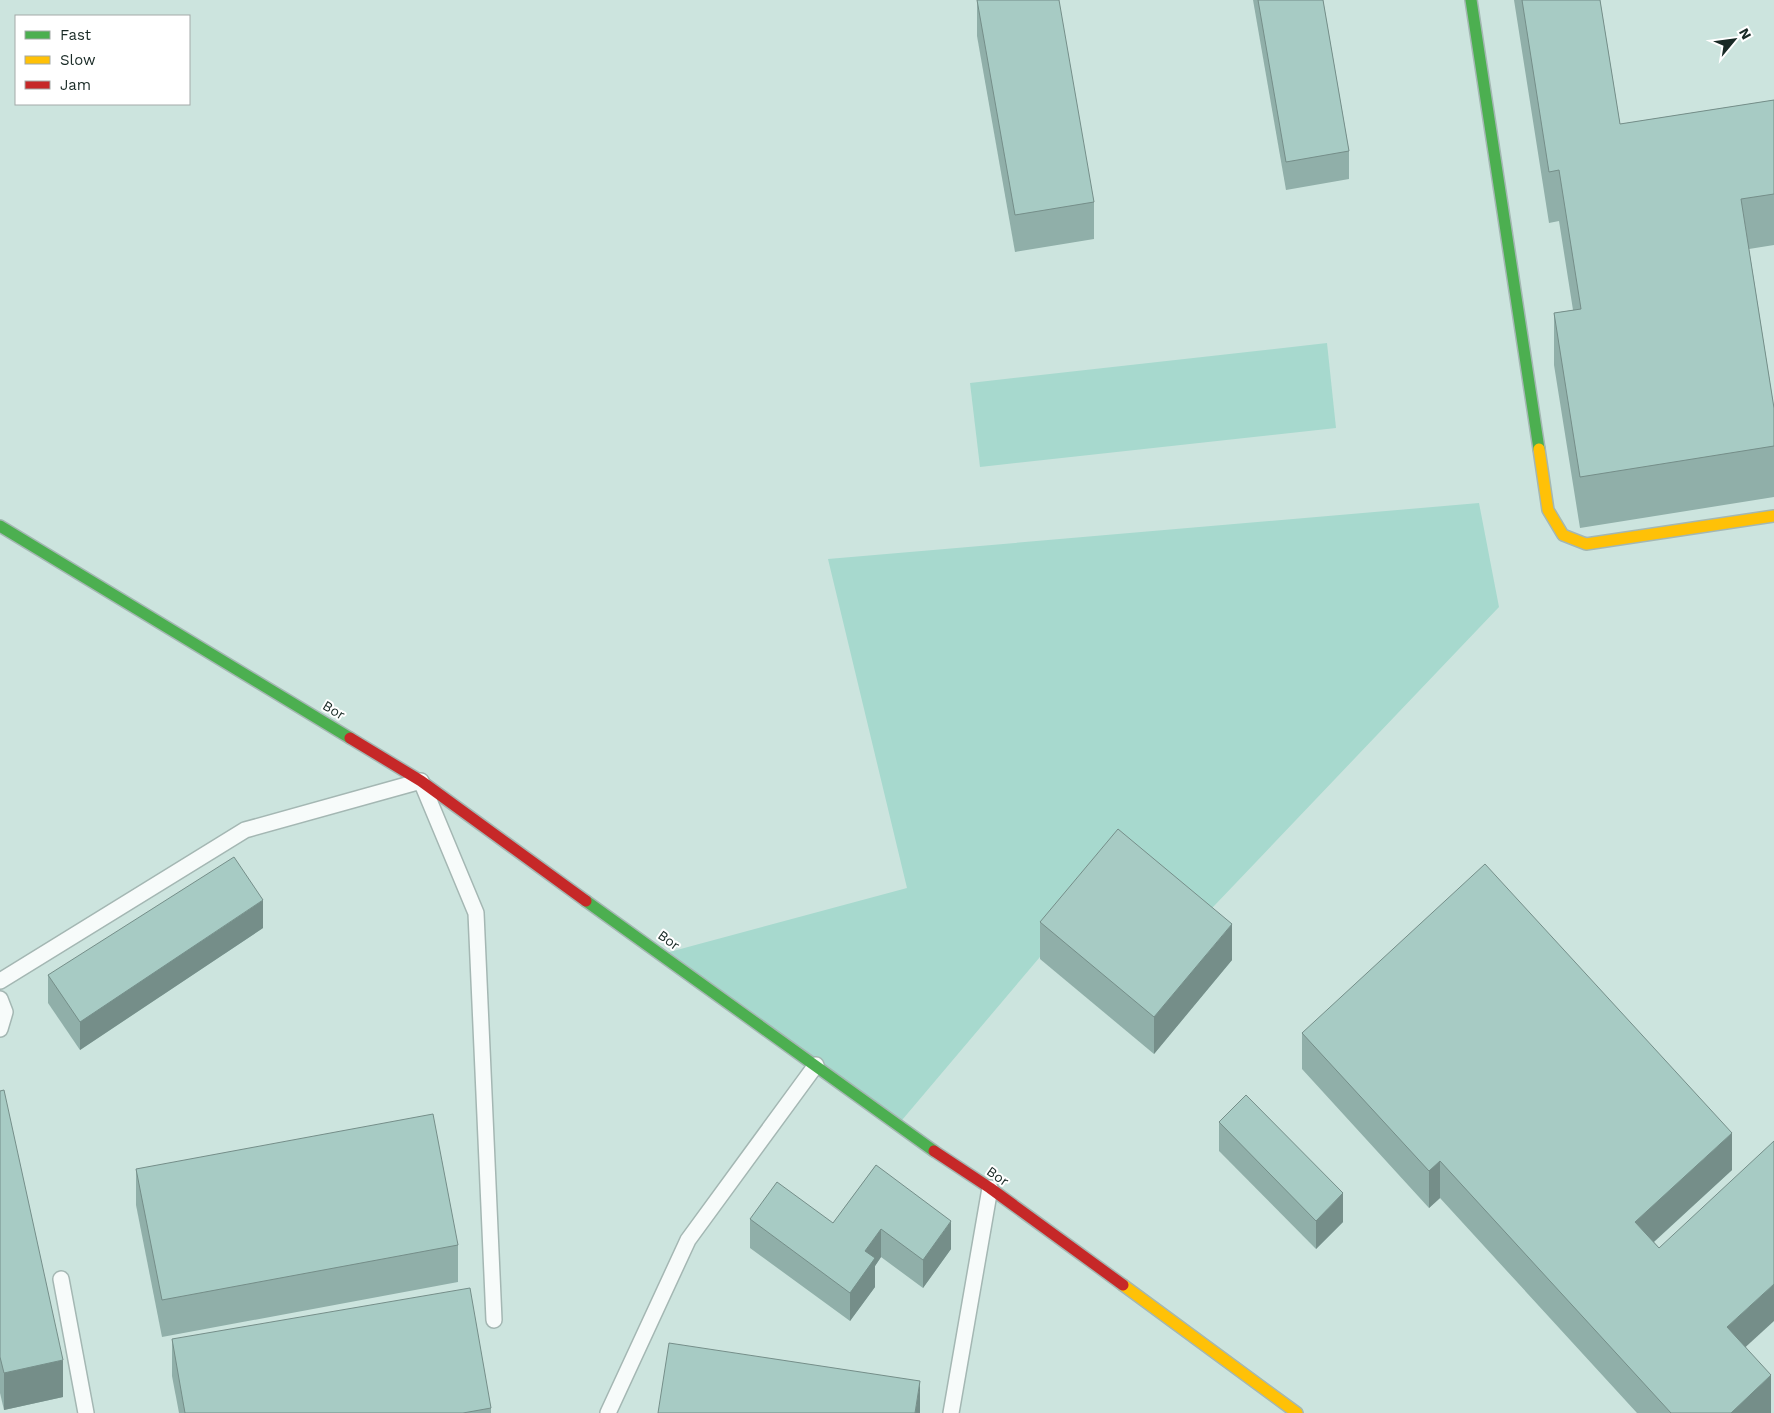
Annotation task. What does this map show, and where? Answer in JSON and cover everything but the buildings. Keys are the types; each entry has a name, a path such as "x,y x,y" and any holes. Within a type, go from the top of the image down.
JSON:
{"street":[{"path":"1471,0 1548,510 1563,535 1586,544 1774,516"},
{"name":"Bor","path":"0,526 421,781 816,1065 897,1126 990,1188 1297,1413"}],"lane":[{"path":"0,981 245,830 421,781 476,913 494,1320"},
{"path":"0,999 5,1012 0,1029"},
{"path":"608,1413 688,1240 816,1065"},
{"path":"950,1413 990,1188"},
{"path":"61,1279 86,1413"}],"green space":[{"path":"1327,343 1336,428 980,467 970,383"},
{"path":"1479,503 1499,607 1193,928 1117,866 897,1126 662,954 907,888 828,559"}],"traffic: fast":[{"path":"1471,0 1539,449"},
{"path":"0,526 350,738"},
{"path":"586,901 934,1151"}],"traffic: slow":[{"path":"1539,449 1548,510 1563,535 1586,544 1774,516"},
{"path":"1123,1285 1297,1413"}],"traffic: jam":[{"path":"350,738 421,781 586,901"},
{"path":"934,1151 990,1188 1123,1285"}]}
